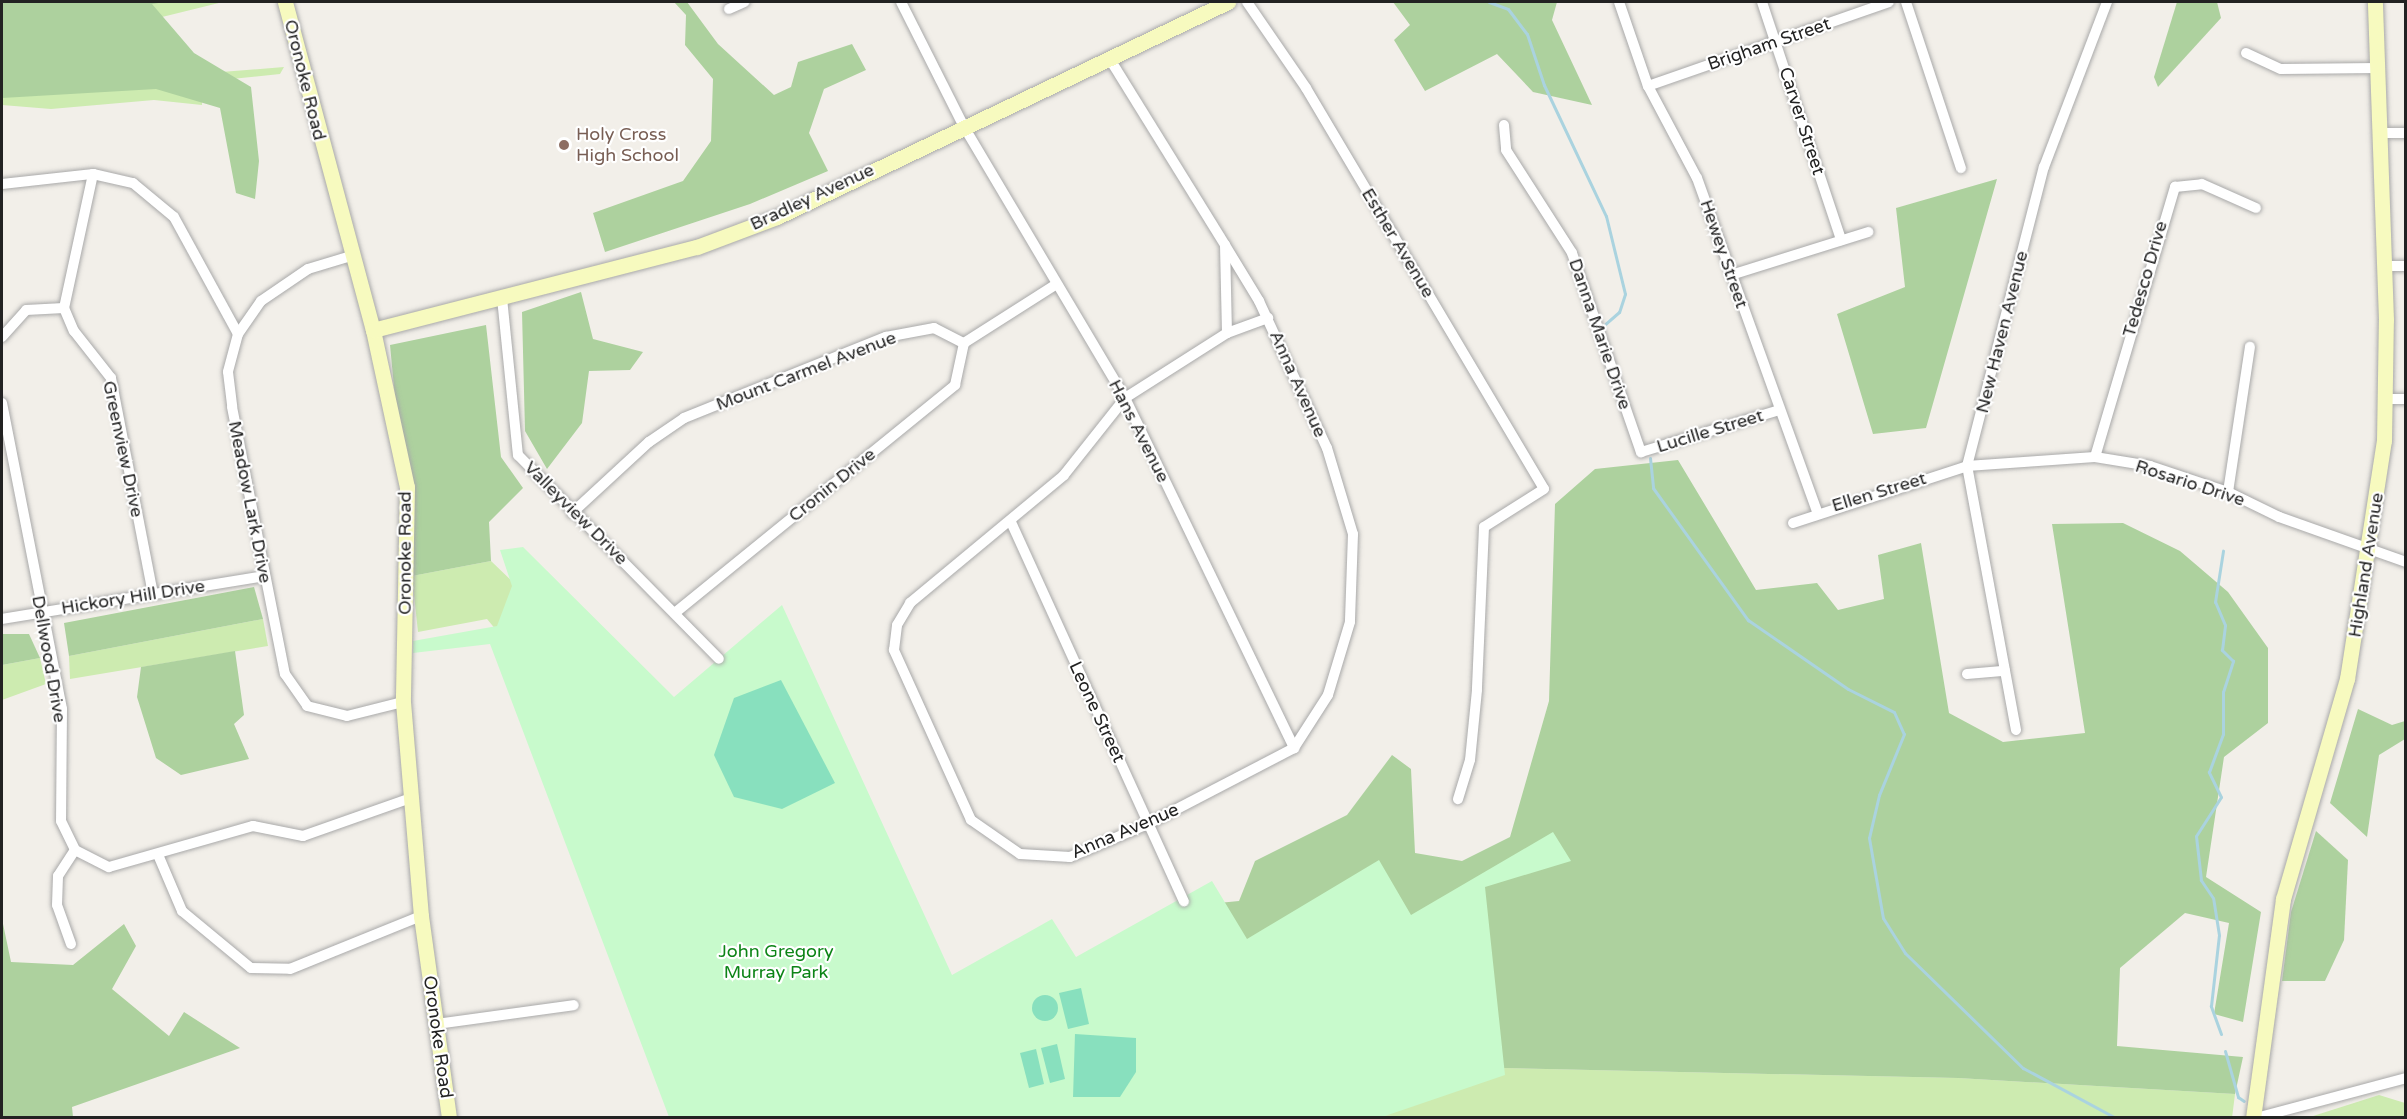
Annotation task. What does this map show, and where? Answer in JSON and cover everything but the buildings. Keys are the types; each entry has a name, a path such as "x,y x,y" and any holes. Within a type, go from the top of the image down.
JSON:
{"street":[{"name":"Oronoke Road","path":"285,2 351,256 373,330 407,487 403,702 421,915 449,1118"},
{"path":"729,9 745,2"},
{"name":"Hans Avenue","path":"902,2 963,125 1054,285 1125,398 1294,748"},
{"name":"Bradley Avenue","path":"373,330 502,298 717,239 777,217 963,125 1111,61 1228,2"},
{"name":"Esther Avenue","path":"1247,2 1306,88 1544,489 1486,524 1470,760 1458,799"},
{"name":"Hewey Street","path":"1619,2 1648,86 1697,177 1817,511"},
{"name":"Carver Street","path":"1762,2 1842,240"},
{"name":"Brigham Street","path":"1648,86 1889,2"},
{"path":"1906,2 1961,168"},
{"name":"Highland Avenue","path":"2254,1118 2283,899 2337,722 2369,549 2387,399 2375,2"},
{"name":"New Haven Avenue","path":"2016,730 1967,466 2044,167 2103,3"},
{"path":"2246,53 2281,69 2378,68"},
{"name":"Anna Avenue","path":"1111,61 1268,318 1327,448 1353,534 1350,622 1328,695 1294,748 1148,824 1070,857 1020,854 971,820 894,650 897,625 910,603 1064,476 1125,398 1227,333 1268,318"},
{"name":"Danna Marie Drive","path":"1504,125 1506,150 1572,253 1641,452"},
{"path":"2380,133 2406,132"},
{"path":"2,337 27,310 64,308 93,174"},
{"path":"2,184 93,174 133,183 174,217 238,334"},
{"name":"Tedesco Drive","path":"2095,457 2175,187 2202,184 2256,208"},
{"path":"1731,275 1868,232"},
{"path":"1225,245 1227,333"},
{"name":"Meadow Lark Drive","path":"351,256 308,269 261,301 238,334 228,372 264,576 285,675 308,706 347,716 403,702"},
{"path":"2384,266 2406,266"},
{"path":"964,344 1054,285"},
{"name":"Valleyview Drive","path":"502,298 518,455 572,513 676,612 719,658"},
{"name":"Greenview Drive","path":"64,308 74,331 111,378 153,594"},
{"name":"Mount Carmel Avenue","path":"572,513 649,442 684,418 886,337 934,328 964,344"},
{"name":"Cronin Drive","path":"676,612 955,385 964,344"},
{"path":"2228,492 2250,347"},
{"path":"2387,399 2406,399"},
{"name":"Dellwood Drive","path":"2,403 41,612 62,709 61,821 75,850"},
{"name":"Lucille Street","path":"1641,452 1779,410"},
{"name":"Rosario Drive","path":"1967,466 2095,457 2150,466 2228,492 2279,517 2406,562"},
{"name":"Ellen Street","path":"1793,522 1817,511 1967,466"},
{"name":"Leone Street","path":"1011,522 1184,901"},
{"name":"Hickory Hill Drive","path":"2,619 264,576"},
{"path":"1967,675 2005,671"},
{"path":"70,944 57,904 58,876 75,850 109,867 159,857 253,826 303,836 411,798"},
{"path":"159,857 182,910 251,968 290,969 421,915"},
{"path":"436,1024 574,1005"},
{"path":"2254,1118 2406,1078"}],"green space":[{"path":"2,2 223,2 162,17 171,76 284,67 280,74 202,82 202,105 154,100 51,109 2,105"},
{"path":"2,2 165,2 152,4 194,53 251,87 259,161 255,199 236,193 220,108 156,89 2,98"},
{"path":"674,2 687,2 718,44 774,95 791,87 798,62 852,44 866,70 824,89 809,133 828,171 750,204 605,252 593,213 683,181 711,141 713,79 685,45 686,15"},
{"path":"1393,2 1557,2 1552,20 1592,105 1533,92 1497,54 1425,91 1394,40 1410,25"},
{"path":"2177,2 2217,2 2221,18 2158,87 2154,77"},
{"path":"1997,179 1926,428 1873,434 1837,314 1905,287 1896,208"},
{"path":"581,292 593,339 643,352 630,370 589,371 582,423 547,469 525,431 522,312"},
{"path":"486,325 501,457 523,488 489,522 491,561 412,576 390,345"},
{"path":"1678,460 1756,590 1817,583 1838,610 1884,599 1878,555 1921,543 1949,713 2003,742 2085,733 2052,524 2123,523 2180,551 2228,592 2268,648 2268,723 2224,757 2206,877 2261,912 2243,1022 2214,1014 2229,923 2185,913 2120,968 2117,1046 2243,1057 2235,1094 1958,1078 1221,1062 1208,904 1239,901 1255,861 1347,815 1392,755 1411,769 1415,853 1462,861 1510,837 1549,701 1555,504 1595,469"},
{"name":"John Gregory Murray Park","path":"523,547 674,697 782,605 952,975 1052,919 1076,957 1212,881 1247,939 1379,860 1411,915 1553,832 1571,861 1485,887 1505,1075 1382,1117 669,1117 490,644 413,653 413,641 497,626 512,586 500,550"},
{"path":"491,561 568,635 497,631 487,619 418,632 412,576"},
{"path":"254,587 263,619 69,656 64,623"},
{"path":"263,619 268,646 70,679 69,656"},
{"path":"2,634 29,634 40,658 2,665"},
{"path":"235,651 244,715 234,724 249,759 181,775 156,758 137,697 141,667"},
{"path":"40,658 46,684 2,700 2,665"},
{"path":"781,680 835,783 782,809 734,797 714,755 734,698"},
{"path":"2358,709 2392,725 2405,721 2405,739 2379,755 2367,837 2330,803"},
{"path":"2316,831 2348,860 2344,940 2325,981 2282,981 2291,912"},
{"path":"2,919 11,962 73,965 124,924 136,946 112,989 169,1036 184,1012 240,1048 72,1107 73,1117 2,1117"},
{"path":"1081,988 1089,1024 1068,1029 1059,993"},
{"path":"1045,995 1054,999 1058,1008 1054,1017 1045,1021 1036,1017 1032,1008 1036,999"},
{"path":"1075,1034 1136,1038 1136,1072 1120,1097 1073,1097"},
{"path":"1057,1044 1065,1079 1050,1083 1041,1048"},
{"path":"1036,1049 1044,1084 1029,1088 1020,1053"},
{"path":"1221,1062 1958,1078 2235,1094 2232,1118 1452,1118 1217,1110"},
{"path":"2379,1095 2405,1103 2405,1117 2310,1117"}],"waterway":[{"path":"1489,2 1508,9 1527,34 1544,85 1606,216 1625,294 1619,312 1605,324"},
{"path":"1650,458 1653,488 1748,620 1848,689 1894,712 1904,734 1879,795 1869,838 1883,918 1905,953 2023,1068 2116,1118"},
{"path":"2221,1034 2211,1006 2219,935 2213,898 2201,880 2196,836 2221,797 2209,772 2223,734 2223,692 2233,661 2222,650 2225,625 2215,602 2223,551"},
{"path":"2225,1051 2238,1097 2244,1101"}],"place":[{"name":"Holy Cross High School","path":"564,145"}]}
